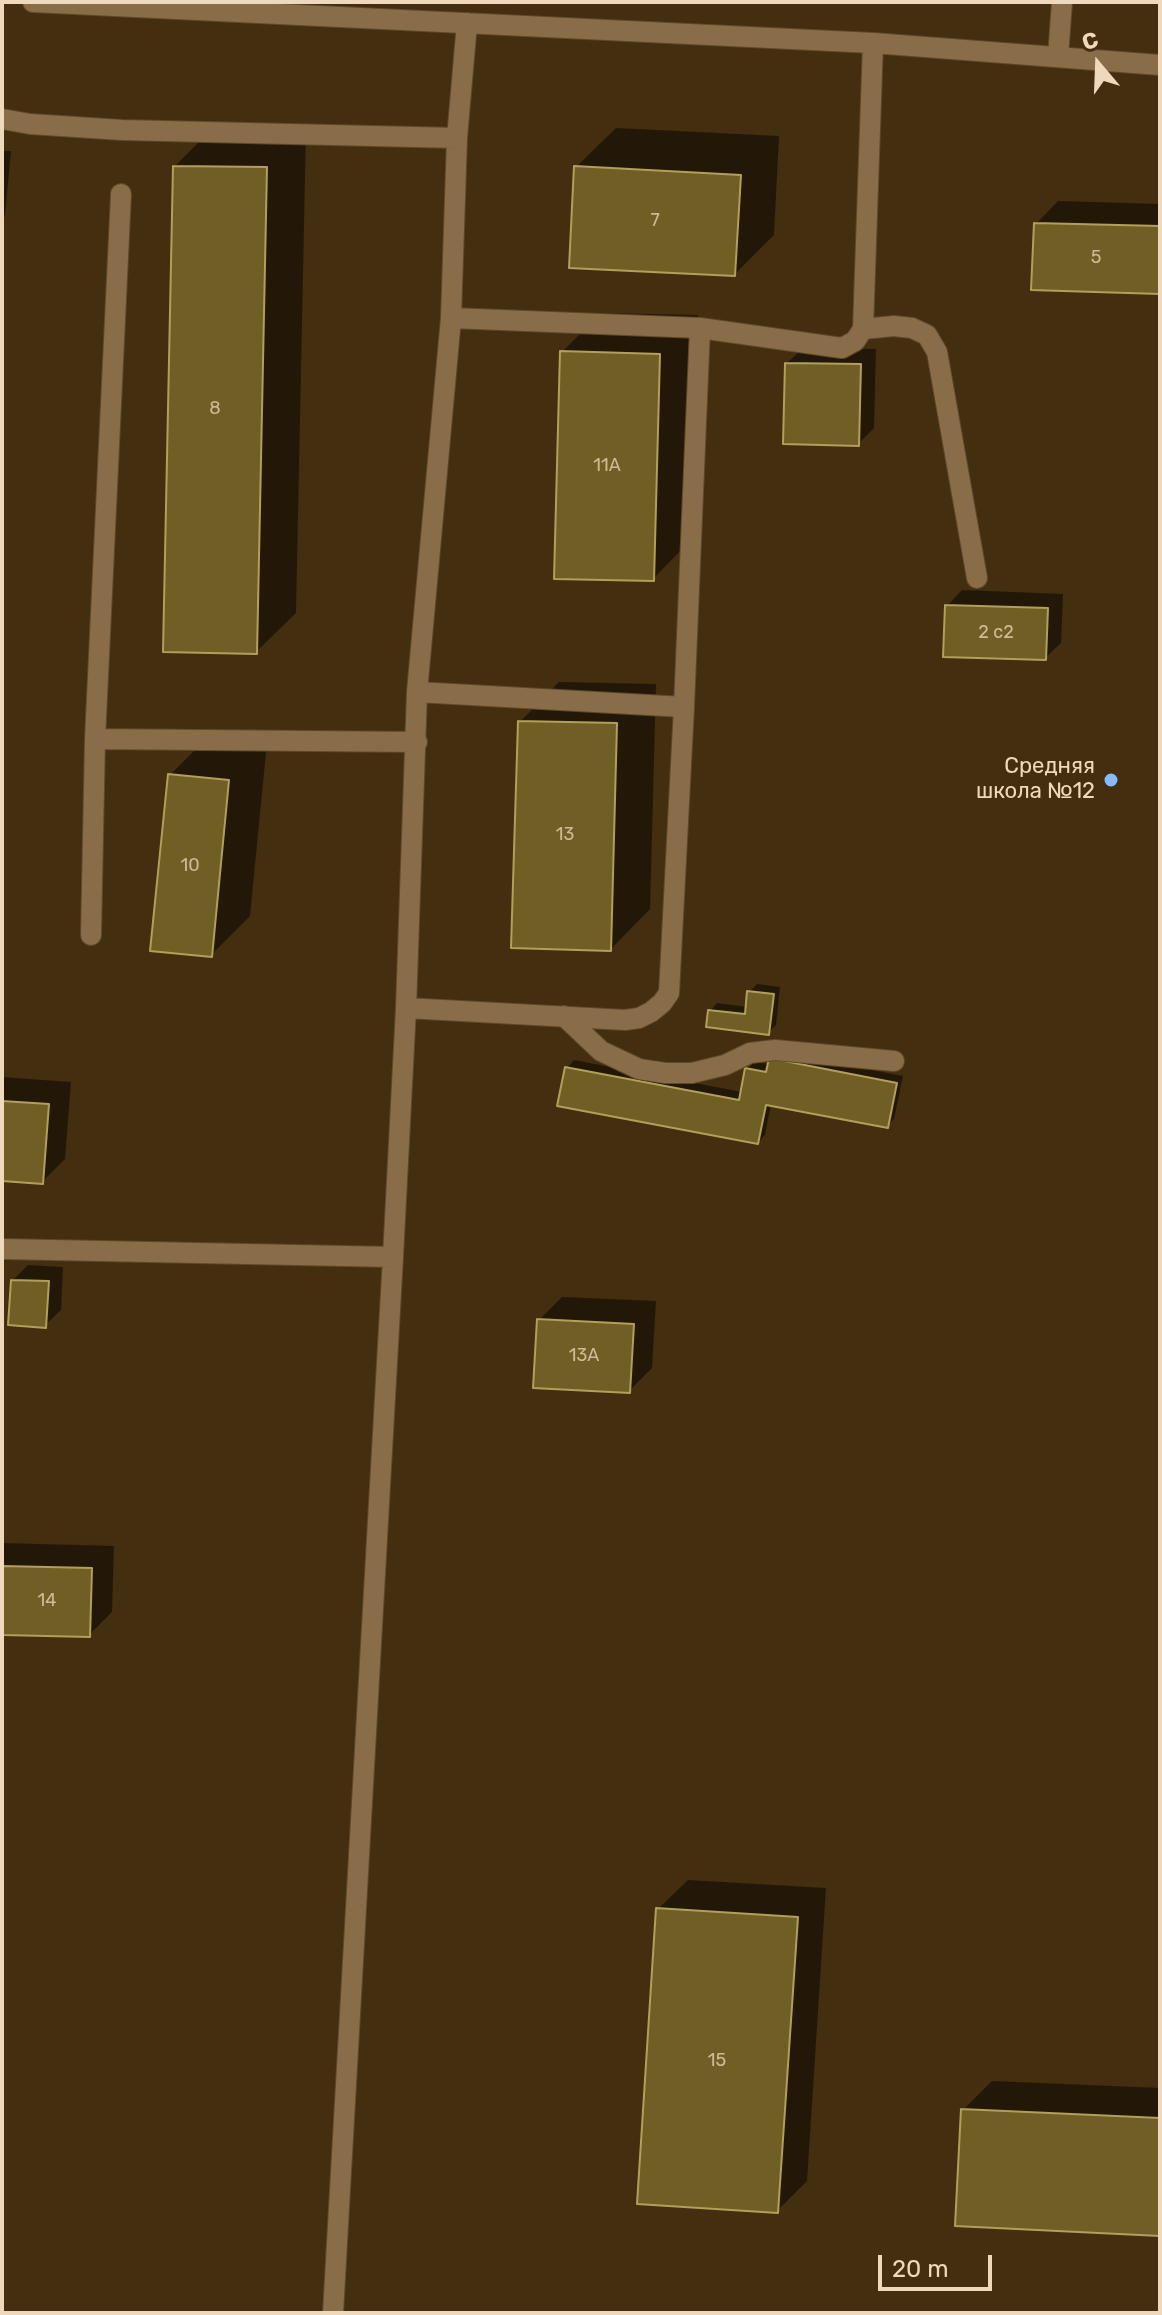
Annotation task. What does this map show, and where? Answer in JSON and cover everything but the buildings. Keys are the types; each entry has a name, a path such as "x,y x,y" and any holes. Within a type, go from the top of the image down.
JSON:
{"street":[{"path":"33,2 395,10 467,23 873,43 1160,65"},
{"path":"1058,57 1062,2"},
{"path":"333,2313 406,1008 417,692 451,318 457,138 467,23"},
{"path":"451,318 700,328 842,348 855,341 863,329 873,43"},
{"path":"2,119 30,124 122,130 457,138"},
{"path":"91,935 95,739 121,194"},
{"path":"406,1008 639,1018 662,1003 669,993 700,328"},
{"path":"863,329 912,328 927,335 937,352 977,578"},
{"path":"417,692 684,707"},
{"path":"95,739 417,742"},
{"path":"564,1016 601,1051 639,1069 665,1073 692,1073 725,1065 750,1053 775,1050 894,1061"},
{"path":"2,1249 393,1257"}],"place":[{"name":"Средняя школа №12","path":"1111,780"}]}
